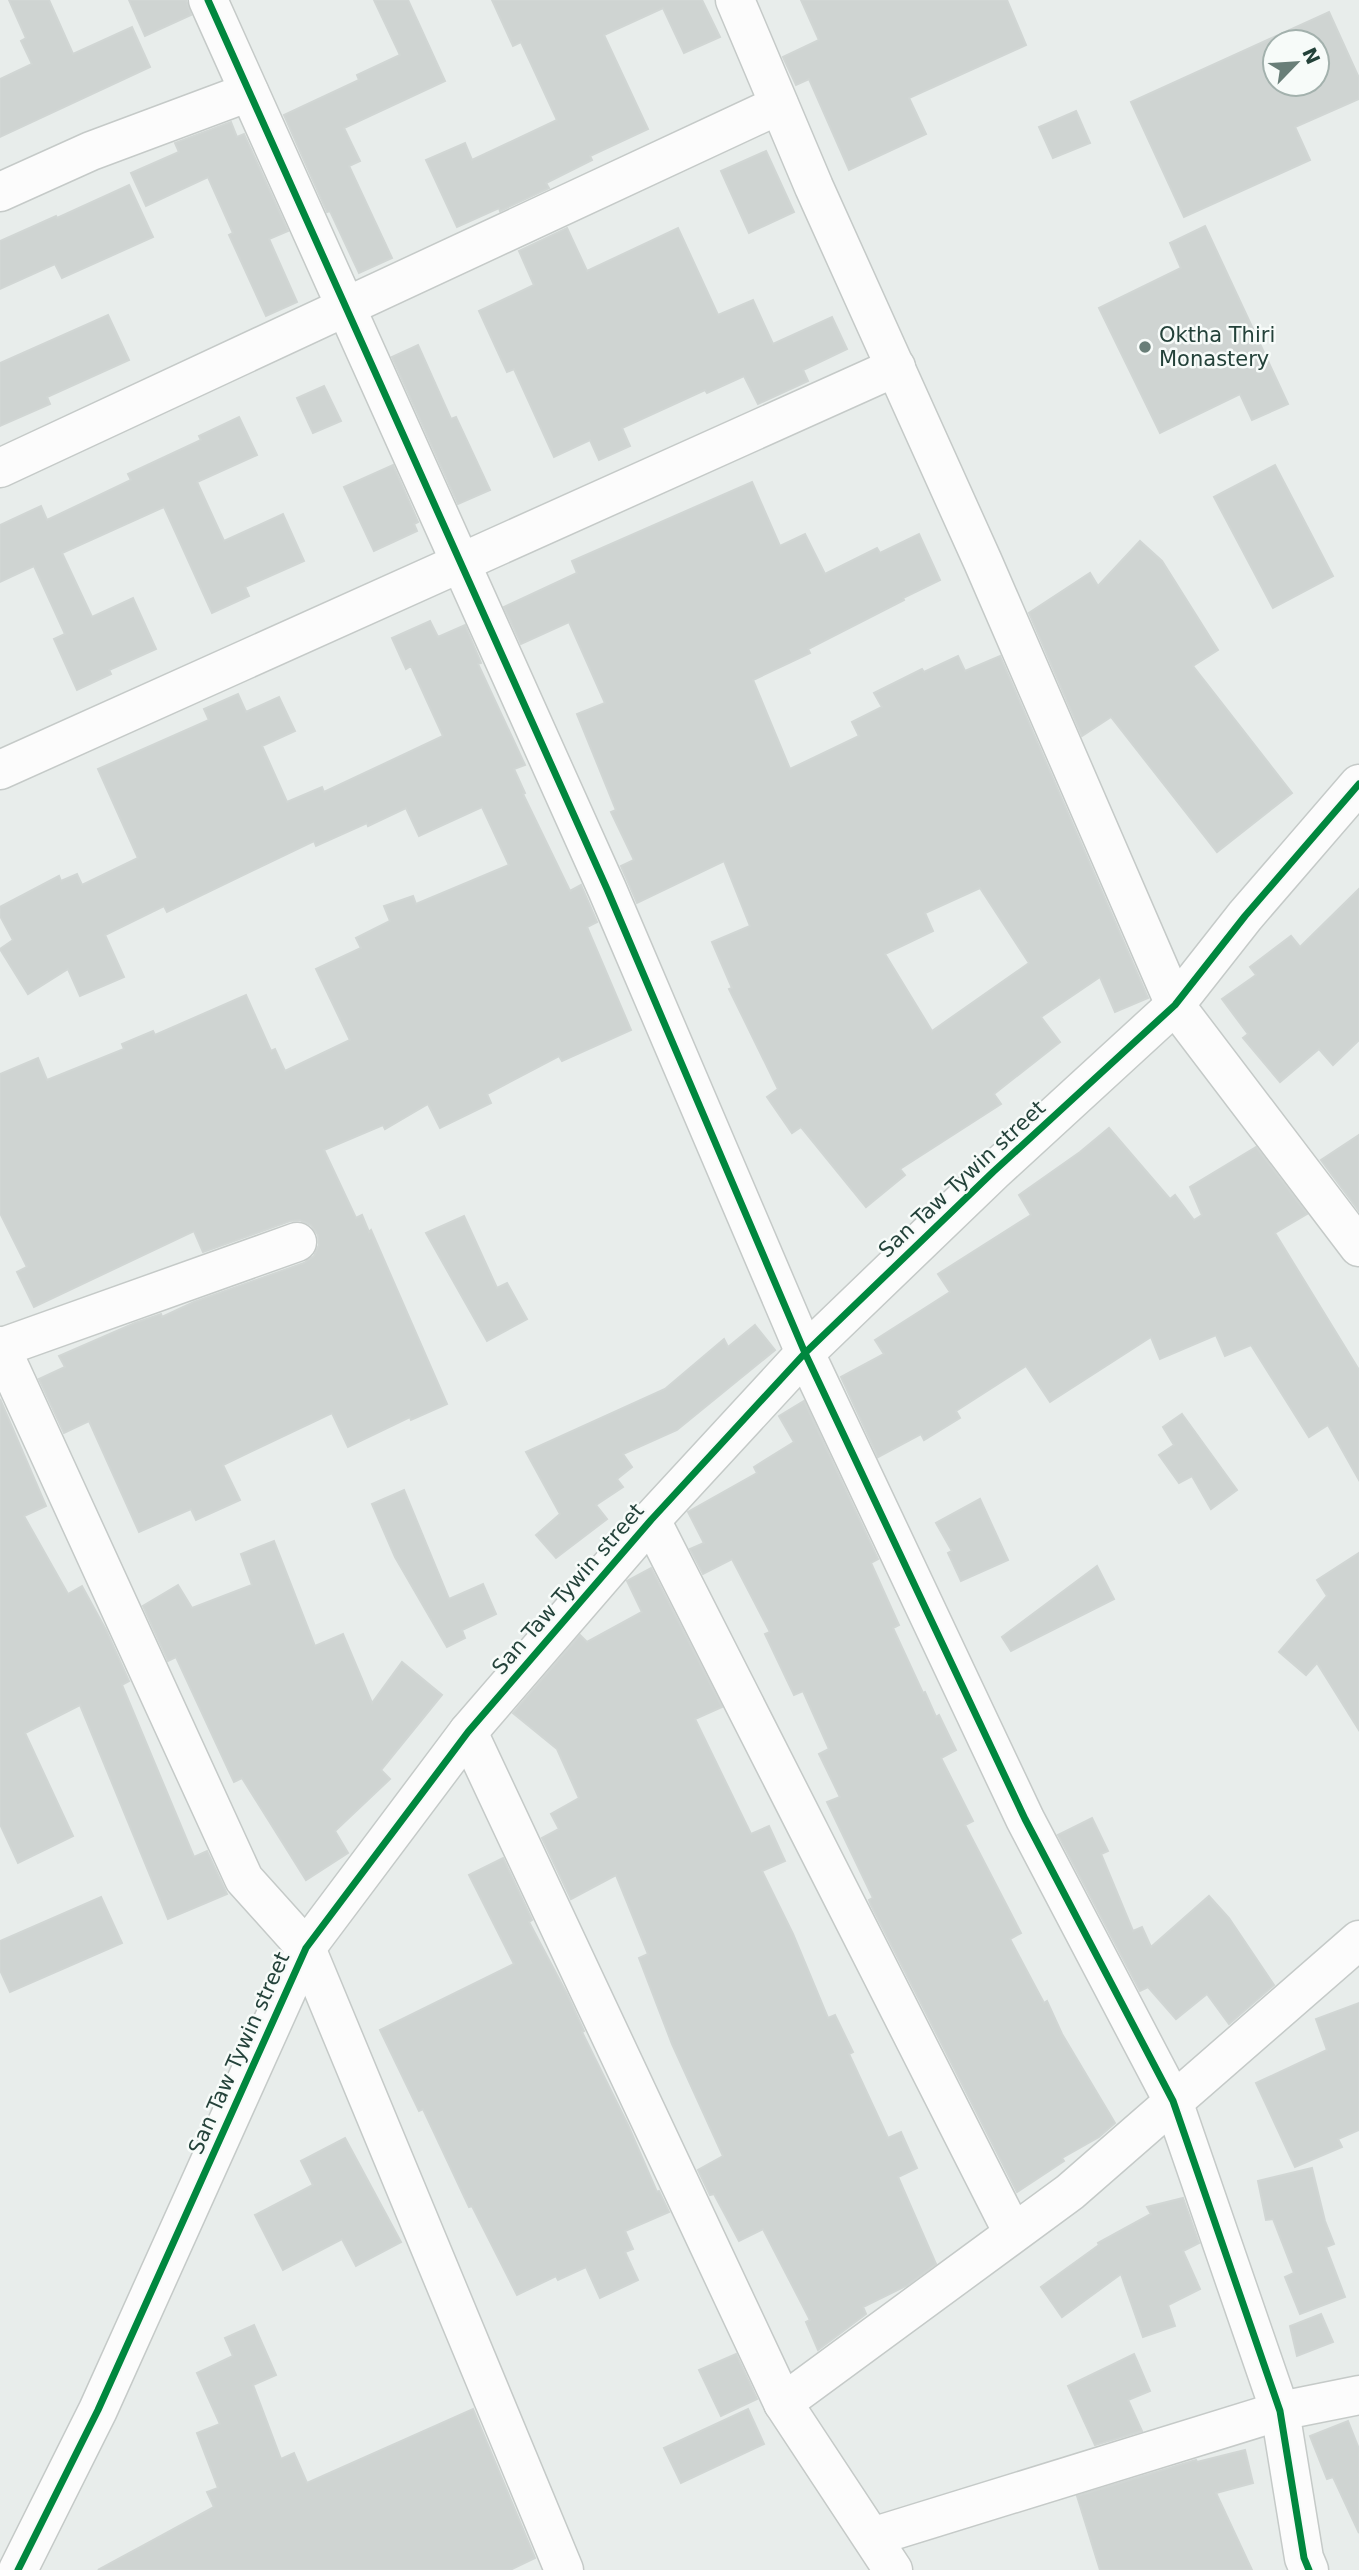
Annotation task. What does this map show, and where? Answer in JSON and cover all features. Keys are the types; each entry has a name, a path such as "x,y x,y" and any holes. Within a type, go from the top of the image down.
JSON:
{"street":[{"path":"208,0 612,901 805,1353 1025,1819 1173,2101 1280,2411 1304,2558 1309,2570"},
{"path":"735,0 1175,1005 1359,1247"},
{"path":"0,192 91,151 249,92"},
{"path":"0,468 779,105"},
{"path":"0,770 896,368"},
{"name":"San Taw Tywin street","path":"18,2570 98,2410 306,1948 468,1732 651,1520 805,1353 993,1172 1175,1005 1245,916 1359,784"},
{"path":"297,1241 0,1347 244,1880 306,1948 564,2570"},
{"path":"651,1520 1013,2234"},
{"path":"468,1732 783,2403 893,2570"},
{"path":"783,2403 1070,2192 1359,1940"},
{"path":"872,2537 1280,2411 1359,2395"}],"building":[{"path":"9,0 49,0 73,54 132,27 150,67 0,137 0,79 32,64 21,41 26,38"},
{"path":"129,0 186,0 191,15 145,36"},
{"path":"374,0 408,0 445,81 344,128 360,161 349,166 392,258 359,273 330,211 327,212 284,115 359,80 357,75 400,55"},
{"path":"492,0 702,0 720,37 684,53 663,8 604,35 648,129 590,156 592,160 546,183 549,188 457,227 426,160 465,143 472,160 557,120 521,42 513,46"},
{"path":"801,0 1007,0 1026,45 909,98 926,134 849,170 809,79 796,85 783,57 819,40"},
{"path":"1329,12 1359,78 1359,99 1295,127 1310,160 1184,217 1131,102 1261,43 1261,98 1331,98 1331,28 1294,28"},
{"path":"1076,111 1090,143 1053,158 1039,127"},
{"path":"231,122 237,137 244,134 288,231 269,239 297,302 266,316 229,235 233,233 208,177 146,206 131,173 179,152 175,143"},
{"path":"766,151 794,212 749,233 721,171"},
{"path":"129,185 153,237 62,278 55,264 0,289 0,241"},
{"path":"1205,226 1288,404 1252,420 1240,394 1160,433 1099,308 1181,268 1170,243"},
{"path":"567,228 587,271 678,228 718,315 753,300 773,344 832,317 847,349 803,370 808,381 758,404 744,376 707,393 705,390 622,428 630,446 599,460 590,440 554,457 514,369 507,372 479,311 534,285 519,251"},
{"path":"108,315 129,360 47,397 50,404 0,426 0,363"},
{"path":"418,345 451,419 456,417 490,490 458,504 392,357"},
{"path":"324,386 341,421 313,433 297,398"},
{"path":"239,417 257,455 197,482 224,541 283,514 304,561 245,587 249,596 212,613 164,507 62,553 92,617 133,598 156,649 109,670 111,674 77,690 54,639 65,634 34,566 0,582 0,525 41,506 47,520 131,480 128,474 201,440 199,436"},
{"path":"393,465 418,522 414,524 417,531 374,551 344,487"},
{"path":"1275,465 1333,576 1273,608 1214,497"},
{"path":"752,482 780,546 805,534 825,574 877,548 880,553 919,534 940,580 808,649 810,653 753,680 790,769 859,736 852,722 882,707 874,693 922,669 924,672 958,656 965,671 1000,656 1148,998 1115,1012 1100,977 1041,1017 1060,1042 994,1094 1001,1104 900,1169 905,1175 866,1207 801,1127 792,1133 767,1097 778,1089 729,989 732,988 712,942 750,926 724,861 637,903 621,866 634,860 611,812 616,810 577,714 605,703 569,622 521,644 504,607 577,573 572,561","holes":["980,888 1029,963 932,1031 885,954 933,931 925,913"]},
{"path":"1140,541 1162,561 1218,650 1193,666 1292,793 1217,852 1111,717 1082,736 1029,613 1090,573 1098,586"},
{"path":"430,621 438,637 465,625 481,663 478,664 525,765 514,769 525,793 523,794 570,891 581,885 597,922 587,927 631,1030 562,1061 559,1056 487,1094 491,1103 440,1128 428,1104 385,1129 383,1125 324,1150 356,1218 362,1215 369,1232 371,1230 447,1404 411,1420 410,1417 348,1447 332,1413 223,1465 240,1500 196,1520 191,1509 139,1532 89,1421 64,1433 39,1379 65,1367 59,1356 135,1323 161,1314 162,1317 194,1302 304,1263 314,1256 319,1245 318,1235 311,1225 300,1220 290,1221 203,1252 194,1231 34,1307 17,1272 27,1267 0,1213 0,1074 38,1058 47,1080 124,1049 122,1044 153,1031 155,1035 246,995 271,1051 275,1049 285,1071 350,1040 316,969 361,948 356,938 390,921 384,906 413,896 416,904 509,865 482,807 419,836 406,808 316,846 314,841 167,912 164,906 105,935 124,977 80,996 68,969 28,994 0,949 13,940 0,916 0,907 59,876 61,881 77,874 82,885 138,858 98,769 209,720 204,709 238,694 246,712 279,697 295,731 262,746 287,802 322,787 324,792 443,736 411,666 406,669 392,638"},
{"path":"1359,889 1359,1040 1333,1065 1319,1049 1280,1082 1243,1038 1248,1034 1222,999 1256,975 1250,967 1291,936 1300,947"},
{"path":"1109,1128 1170,1199 1175,1195 1194,1220 1202,1215 1190,1187 1256,1147 1307,1214 1275,1233 1359,1370 1359,1480 1328,1425 1309,1437 1251,1345 1225,1356 1216,1335 1160,1359 1151,1337 1050,1402 1026,1366 956,1411 960,1418 924,1440 921,1434 878,1457 841,1377 884,1354 875,1340 950,1292 938,1274 1031,1215 1019,1195"},
{"path":"1359,1135 1359,1211 1321,1160"},
{"path":"464,1216 497,1288 507,1283 527,1319 487,1341 426,1233"},
{"path":"755,1325 775,1350 677,1430 623,1454 632,1467 617,1479 623,1487 596,1505 607,1519 556,1558 536,1535 560,1514 526,1452 665,1389 724,1339 728,1347"},
{"path":"0,1399 46,1506 24,1516 68,1594 82,1586 106,1630 129,1681 122,1685 194,1857 207,1851 227,1894 168,1919 80,1705 25,1733 73,1836 18,1863 0,1824"},
{"path":"804,1401 878,1559 871,1563 899,1625 893,1628 923,1693 925,1692 936,1717 939,1715 956,1750 941,1758 973,1821 965,1825 1021,1933 1010,1939 1044,2003 1047,2001 1062,2034 1115,2123 1099,2137 1062,2158 1064,2161 1017,2192 871,1905 869,1900 873,1898 827,1802 840,1797 819,1754 829,1749 803,1691 794,1695 765,1634 770,1632 732,1559 703,1574 690,1549 704,1543 688,1512 757,1473 754,1467 794,1442 779,1416"},
{"path":"1182,1414 1237,1490 1211,1509 1192,1476 1179,1483 1159,1455 1174,1445 1163,1427"},
{"path":"404,1490 449,1599 483,1584 496,1614 462,1630 465,1638 447,1647 395,1557 372,1504"},
{"path":"980,1499 1008,1560 961,1581 948,1553 952,1551 936,1523"},
{"path":"274,1541 315,1646 343,1634 372,1703 402,1662 442,1695 381,1770 390,1779 335,1831 348,1853 306,1880 242,1778 234,1782 176,1657 168,1661 143,1606 178,1585 192,1608 252,1585 241,1554"},
{"path":"1359,1553 1359,1730 1317,1663 1306,1675 1279,1652 1327,1596 1317,1580"},
{"path":"1097,1566 1114,1599 1011,1651 1002,1637"},
{"path":"651,1568 722,1707 695,1719 751,1834 769,1826 785,1861 762,1871 793,1934 828,2018 835,2015 853,2052 849,2054 888,2138 901,2132 917,2168 898,2177 936,2264 906,2286 863,2307 866,2314 818,2350 806,2322 810,2320 763,2229 739,2241 714,2194 710,2195 698,2170 723,2156 672,2044 639,1958 648,1954 616,1875 571,1899 542,1838 559,1829 551,1814 579,1798 557,1749 513,1713 580,1635 587,1642 642,1612 627,1581"},
{"path":"1092,1818 1108,1851 1101,1854 1133,1931 1142,1927 1151,1947 1209,1896 1229,1918 1274,1985 1229,2024 1207,1994 1176,2019 1148,1987 1140,1991 1058,1835"},
{"path":"503,1858 532,1920 529,1922 567,1994 584,2031 582,2032 628,2125 657,2192 659,2191 669,2212 625,2231 633,2249 625,2252 638,2280 600,2298 586,2267 558,2280 556,2276 517,2295 472,2206 469,2207 423,2109 419,2111 380,2030 514,1964 469,1875"},
{"path":"101,1897 122,1943 10,1992 0,1970 0,1941"},
{"path":"1359,2003 1359,2130 1338,2139 1342,2147 1295,2167 1256,2083 1327,2050 1316,2019"},
{"path":"345,2138 401,2242 356,2266 342,2239 283,2270 255,2215 313,2185 301,2161"},
{"path":"1312,2168 1325,2221 1334,2244 1326,2247 1345,2297 1300,2314 1285,2277 1294,2273 1273,2219 1266,2220 1258,2181"},
{"path":"1183,2198 1199,2243 1183,2251 1200,2289 1168,2305 1175,2326 1143,2337 1121,2274 1062,2317 1041,2287 1099,2245 1098,2243 1151,2214 1147,2207"},
{"path":"1321,2314 1333,2342 1297,2356 1290,2326"},
{"path":"254,2325 276,2375 253,2385 281,2459 294,2453 307,2483 473,2409 535,2558 510,2570 98,2570 214,2507 207,2492 218,2488 197,2433 220,2424 197,2373 233,2356 225,2338"},
{"path":"736,2354 757,2399 721,2416 699,2370"},
{"path":"1134,2354 1150,2391 1128,2400 1142,2431 1095,2445 1068,2386"},
{"path":"748,2409 764,2444 681,2483 664,2448"},
{"path":"1348,2421 1359,2449 1359,2533 1333,2477 1327,2479 1310,2436"},
{"path":"1245,2450 1253,2483 1216,2493 1252,2570 1100,2570 1077,2496 1196,2460 1197,2462"}],"cycle path":[{"path":"208,0 607,889 805,1353 1025,1819 1173,2101 1280,2411 1304,2558 1309,2570"},
{"path":"18,2570 98,2410 306,1948 468,1732 651,1520 805,1353 993,1172 1175,1005 1245,916 1359,784"}],"place":[{"name":"Oktha Thiri Monastery","path":"1145,347"}]}
